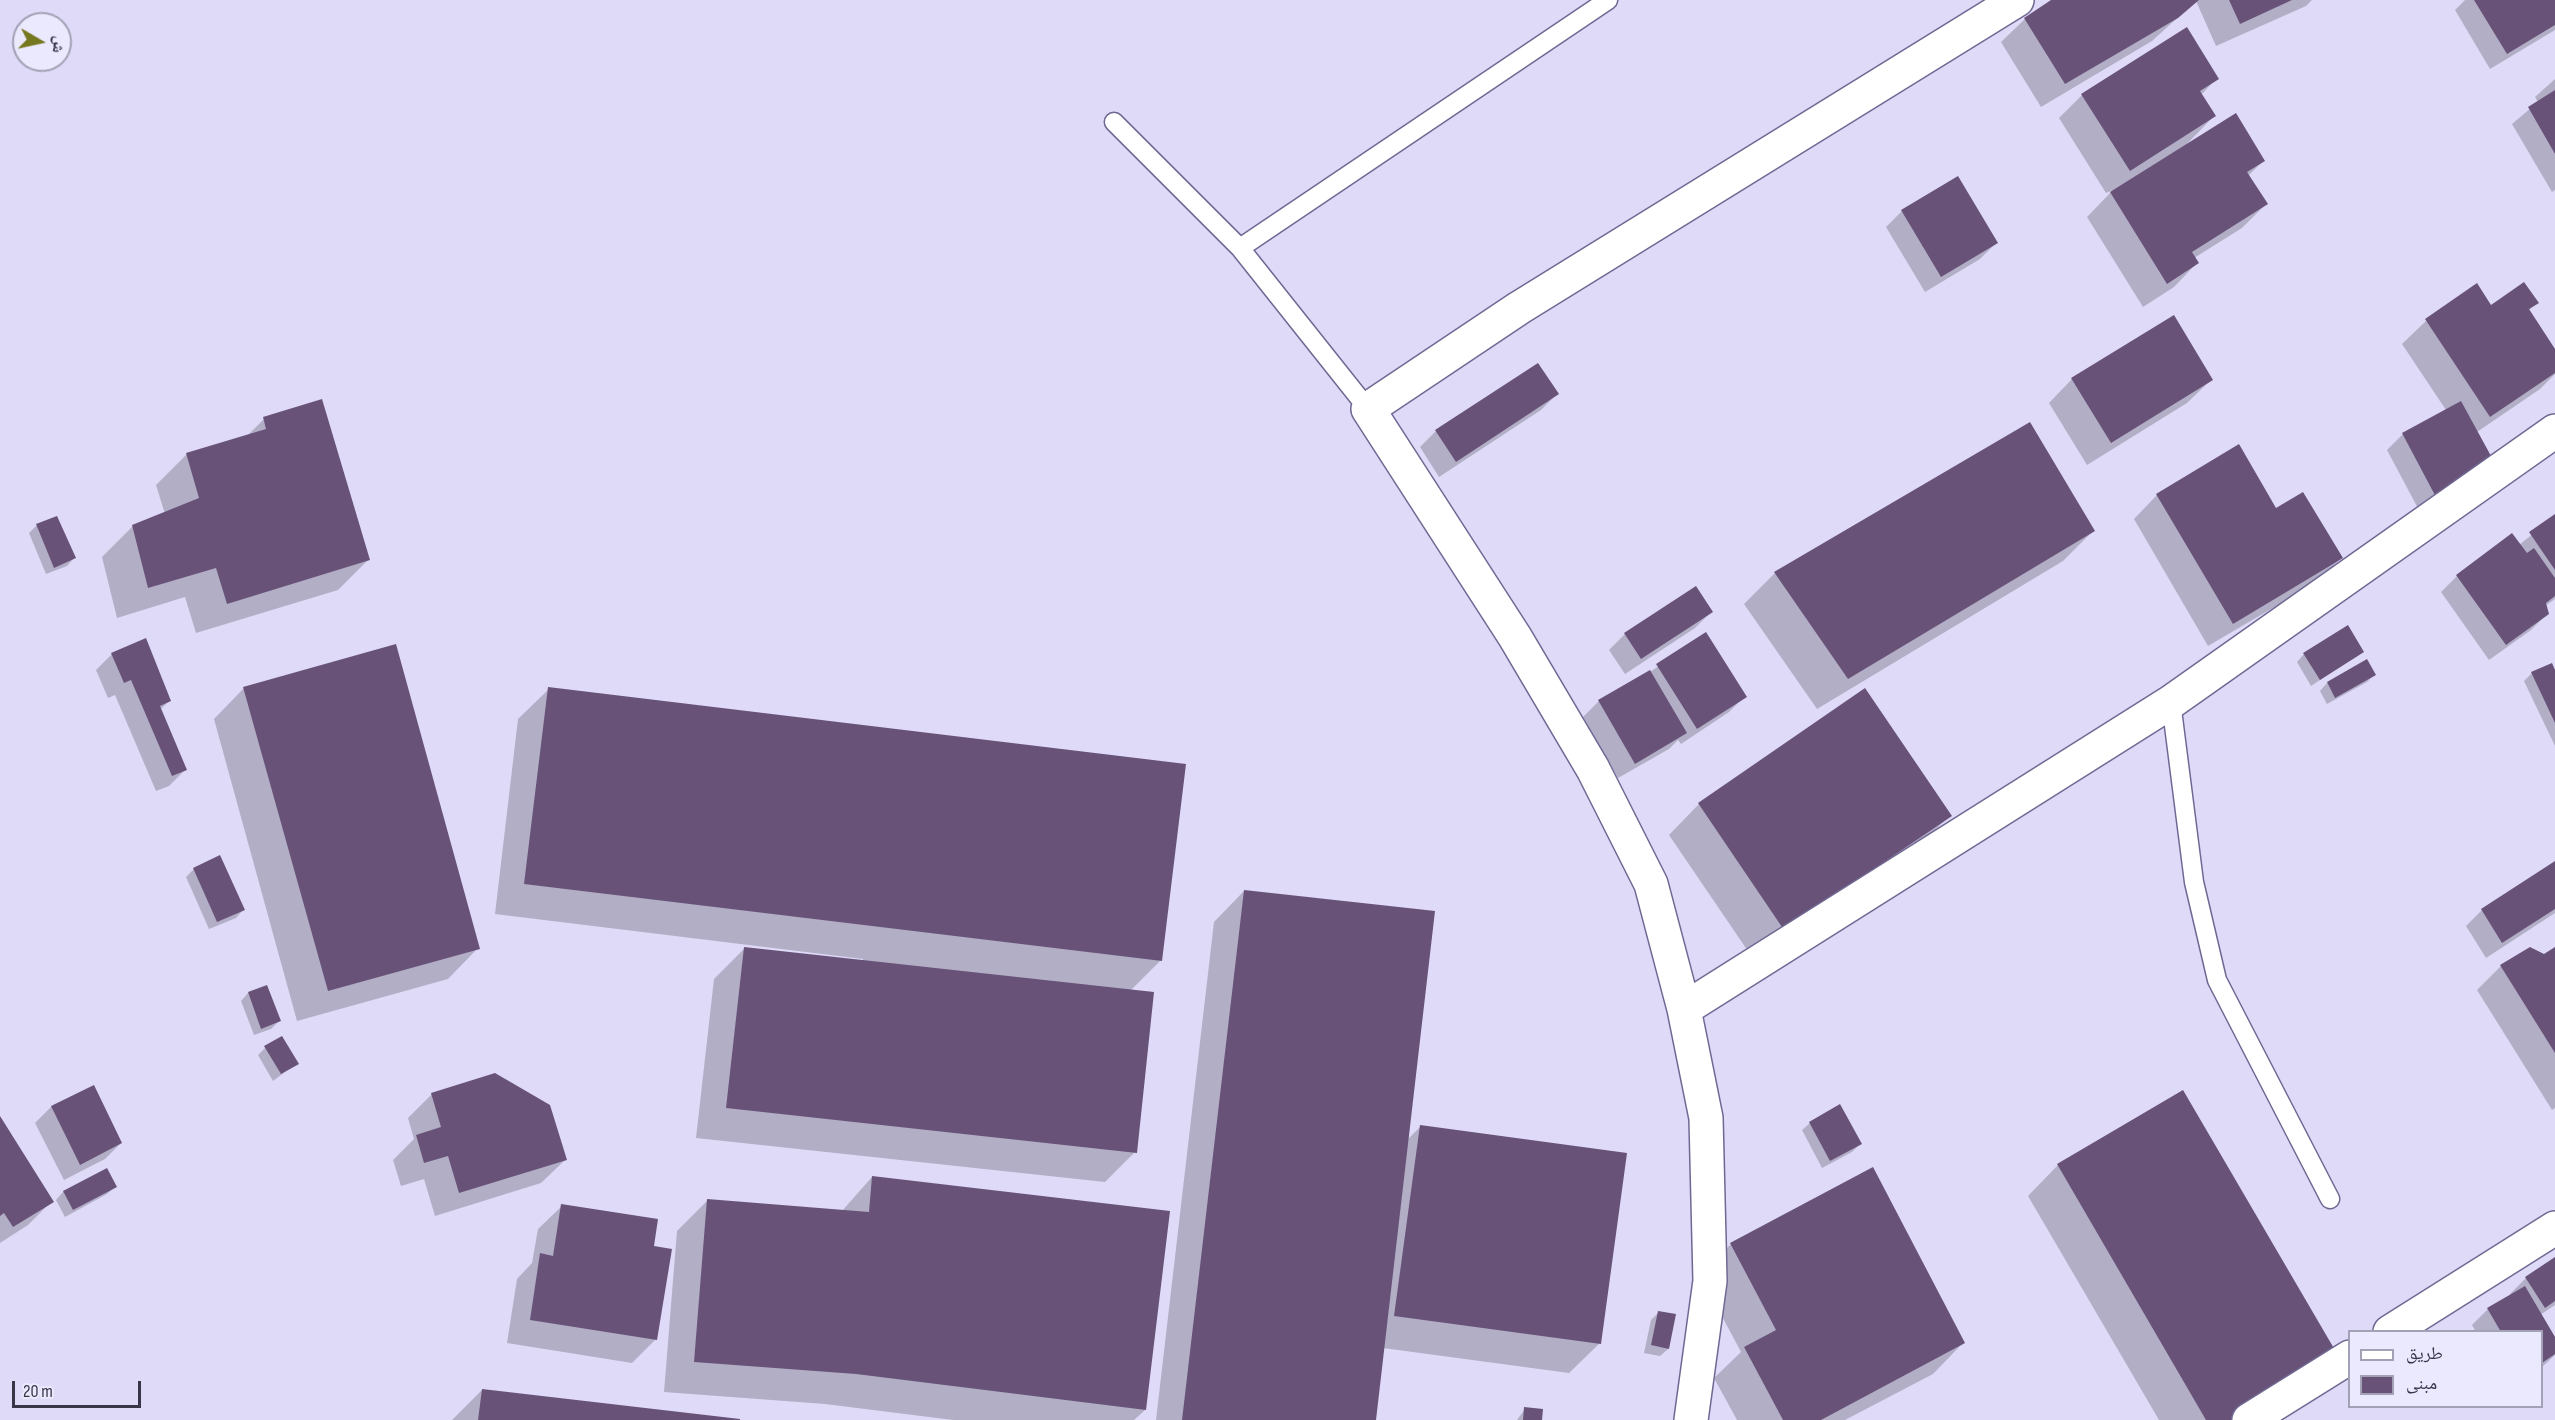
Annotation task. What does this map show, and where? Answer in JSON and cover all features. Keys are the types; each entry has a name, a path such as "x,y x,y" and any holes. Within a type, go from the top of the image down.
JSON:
{"street":[{"path":"1691,1420 1710,1281 1706,1118 1684,1009 1651,884 1593,769 1515,637 1368,409 1519,308 2017,0"},
{"path":"1684,1009 2171,702 2555,431"},
{"path":"2393,1330 2555,1228"},
{"path":"2249,1420 2348,1358"}],"lane":[{"path":"1240,248 1608,0"},
{"path":"1114,122 1240,248 1368,409"},
{"path":"2171,702 2194,882 2217,980 2330,1198"}],"building":[{"path":"2051,0 2199,0 2178,18 2065,84 2024,18"},
{"path":"2229,0 2292,0 2240,24"},
{"path":"2474,0 2555,0 2555,25 2507,54"},
{"path":"2187,27 2219,79 2200,91 2216,116 2130,171 2081,94"},
{"path":"2555,90 2555,154 2528,107"},
{"path":"2236,113 2265,161 2247,172 2268,204 2192,252 2199,263 2167,284 2110,192"},
{"path":"1958,176 1998,243 1941,277 1901,210"},
{"path":"2524,282 2539,303 2529,309 2555,349 2555,373 2490,417 2425,319 2477,283 2491,305"},
{"path":"2174,315 2213,380 2111,443 2071,378"},
{"path":"1538,363 1559,394 1456,462 1435,430"},
{"path":"322,399 370,560 227,604 216,568 148,588 132,525 199,498 186,453 266,429 263,417"},
{"path":"2461,401 2497,467 2437,499 2402,433"},
{"path":"2030,422 2095,531 1848,679 1774,572"},
{"path":"2239,444 2276,508 2303,492 2343,558 2233,624 2156,494"},
{"path":"2555,514 2555,570 2529,532"},
{"path":"57,516 76,558 54,568 36,524"},
{"path":"2512,533 2527,553 2534,548 2555,578 2555,596 2546,603 2549,614 2506,645 2456,575"},
{"path":"1696,586 1713,612 1641,659 1624,633"},
{"path":"2348,625 2364,652 2320,680 2303,653"},
{"path":"1706,632 1747,697 1697,729 1656,664"},
{"path":"146,638 171,701 160,706 187,770 172,776 131,680 124,683 111,653"},
{"path":"396,644 480,949 328,991 243,687"},
{"path":"2367,659 2376,675 2335,698 2327,682"},
{"path":"2552,663 2555,670 2555,723 2531,672"},
{"path":"1650,670 1687,733 1635,764 1598,700"},
{"path":"548,687 1186,764 1162,961 524,884"},
{"path":"1865,688 1952,816 1784,930 1698,803"},
{"path":"220,855 245,910 217,922 193,868"},
{"path":"2555,861 2555,909 2502,943 2481,909"},
{"path":"1244,890 1435,911 1376,1420 1182,1420"},
{"path":"744,947 1154,992 1137,1153 726,1108"},
{"path":"2530,947 2544,954 2555,947 2555,1053 2500,965"},
{"path":"267,985 281,1021 261,1029 248,992"},
{"path":"282,1036 299,1064 281,1074 264,1046"},
{"path":"495,1073 550,1105 567,1160 459,1193 448,1156 424,1163 416,1135 441,1127 431,1093"},
{"path":"94,1085 122,1143 80,1165 51,1106"},
{"path":"2183,1090 2339,1357 2232,1420 2206,1420 2057,1164"},
{"path":"1840,1104 1862,1144 1830,1161 1809,1122"},
{"path":"0,1116 54,1202 13,1227 4,1213 0,1216"},
{"path":"1420,1125 1627,1153 1601,1344 1394,1316"},
{"path":"1873,1167 1965,1343 1821,1420 1783,1420 1744,1347 1776,1330 1730,1243"},
{"path":"107,1168 117,1187 73,1210 63,1191"},
{"path":"872,1176 1170,1211 1146,1410 856,1374 694,1362 707,1199 869,1212"},
{"path":"561,1204 658,1219 654,1246 672,1249 657,1340 530,1320 540,1253 553,1256"},
{"path":"2555,1257 2555,1301 2545,1308 2525,1277"},
{"path":"2525,1286 2555,1337 2555,1354 2543,1362 2543,1330 2500,1330 2487,1308"},
{"path":"1658,1311 1676,1314 1669,1349 1651,1345"},
{"path":"482,1389 740,1419 740,1420 478,1420"},
{"path":"1524,1407 1543,1409 1542,1420 1523,1420"}]}
